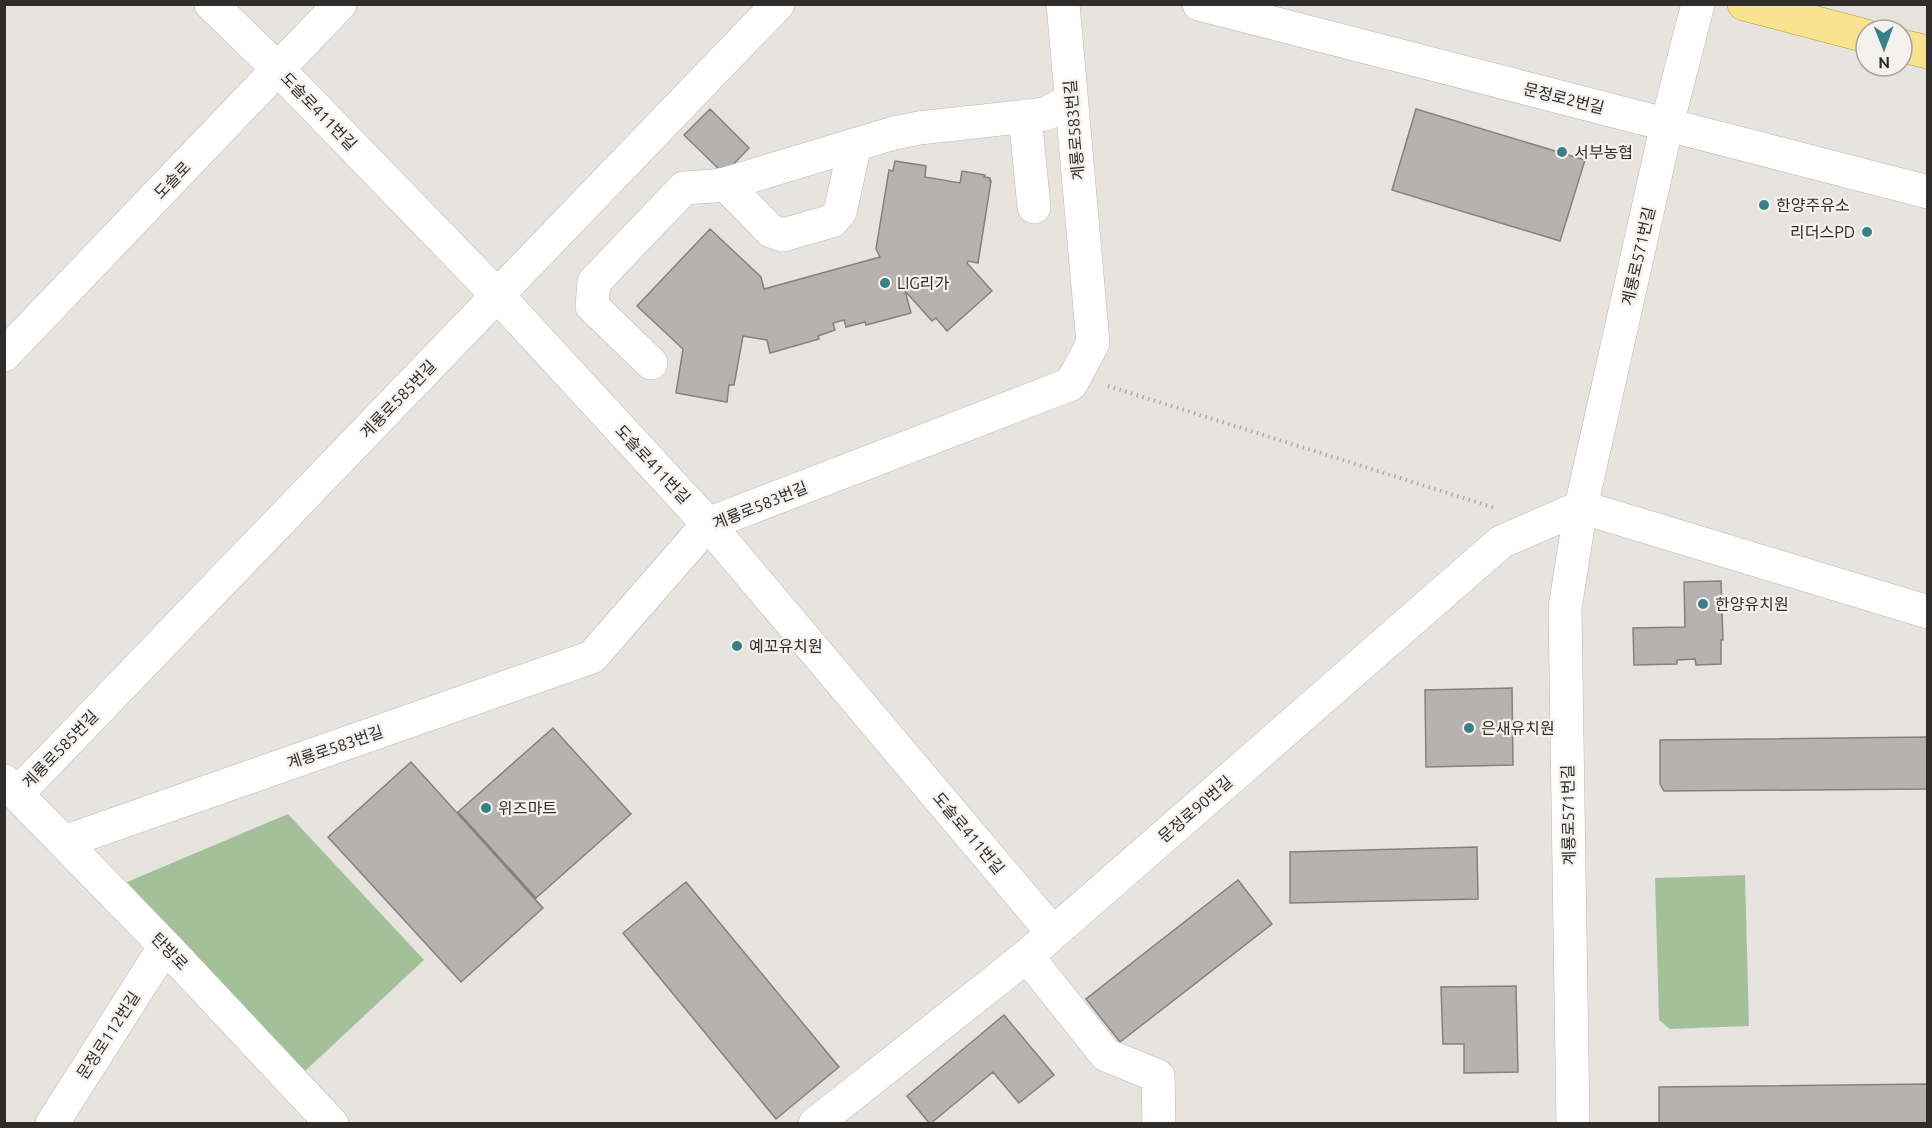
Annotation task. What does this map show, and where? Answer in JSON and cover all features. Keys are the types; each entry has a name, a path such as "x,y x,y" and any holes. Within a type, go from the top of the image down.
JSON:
{"main road":[{"path":"1744,4 1854,33"}],"street":[{"name":"도솔로411번길","path":"211,4 278,69 498,296 708,524 1053,933"},
{"name":"도솔로","path":"4,355 340,4"},
{"name":"계룡로585번길","path":"11,787 498,296 778,4"},
{"name":"계룡로583번길","path":"64,842 592,657 708,524 1071,384 1093,343 1063,4"},
{"name":"문정로2번길","path":"1199,4 1928,192"},
{"name":"계룡로571번길","path":"1573,1124 1565,608 1581,507 1667,124 1698,4"},
{"path":"651,363 592,306 594,282 684,188 725,184 894,133 919,128 1046,114 1071,100"},
{"path":"1025,116 1034,207"},
{"path":"725,184 771,231 783,235 832,221 840,212 855,146"},
{"path":"1581,507 1928,612"},
{"name":"문정로90번길","path":"815,1124 1027,956 1501,542 1581,507"},
{"name":"탄방로","path":"11,787 165,946 332,1124"},
{"name":"문정로112번길","path":"52,1124 165,946"},
{"path":"1027,956 1106,1055 1158,1076 1159,1124"}],"path":[{"path":"1075,376 1507,511 1526,531"}],"green space":[{"path":"288,814 424,960 305,1071 127,882"},
{"path":"1745,875 1749,1026 1670,1029 1659,1020 1655,878"}],"building":[{"path":"710,109 749,148 724,174 684,135"},
{"path":"1416,109 1585,160 1560,241 1392,190"},
{"name":"LIG리가","path":"895,161 926,166 925,177 960,183 962,171 990,178 978,263 968,261 967,263 992,291 947,331 936,318 932,321 905,291 911,313 866,325 865,322 846,327 844,320 833,323 835,330 818,336 819,339 770,353 767,340 743,336 734,385 729,385 727,402 676,393 683,349 637,306 710,229 761,277 764,289 880,257 876,249 889,170 893,171"},
{"name":"한양유치원","path":"1721,581 1723,640 1721,640 1721,664 1696,665 1695,659 1677,660 1677,664 1634,665 1633,628 1685,627 1684,582"},
{"name":"은새유치원","path":"1512,688 1513,765 1426,767 1425,690"},
{"path":"553,728 631,814 536,898 458,812"},
{"path":"1928,737 1928,789 1664,791 1660,784 1660,740"},
{"path":"411,762 543,908 461,982 328,837"},
{"path":"1477,847 1478,899 1290,903 1290,852"},
{"path":"1238,880 1272,924 1120,1042 1086,999"},
{"path":"686,882 839,1067 776,1119 623,933"},
{"path":"1516,986 1518,1072 1464,1073 1464,1044 1443,1044 1441,987"},
{"path":"1004,1015 1054,1075 1019,1103 993,1072 930,1124 907,1096"},
{"path":"1928,1084 1928,1124 1659,1124 1659,1087"}],"place":[{"name":"서부농협","path":"1562,152"},
{"name":"한양주유소","path":"1764,205"},
{"name":"리더스PD","path":"1867,232"},
{"name":"LIG리가","path":"885,283"},
{"name":"한양유치원","path":"1703,604"},
{"name":"예꼬유치원","path":"737,646"},
{"name":"은새유치원","path":"1469,728"},
{"name":"위즈마트","path":"486,808"}]}
